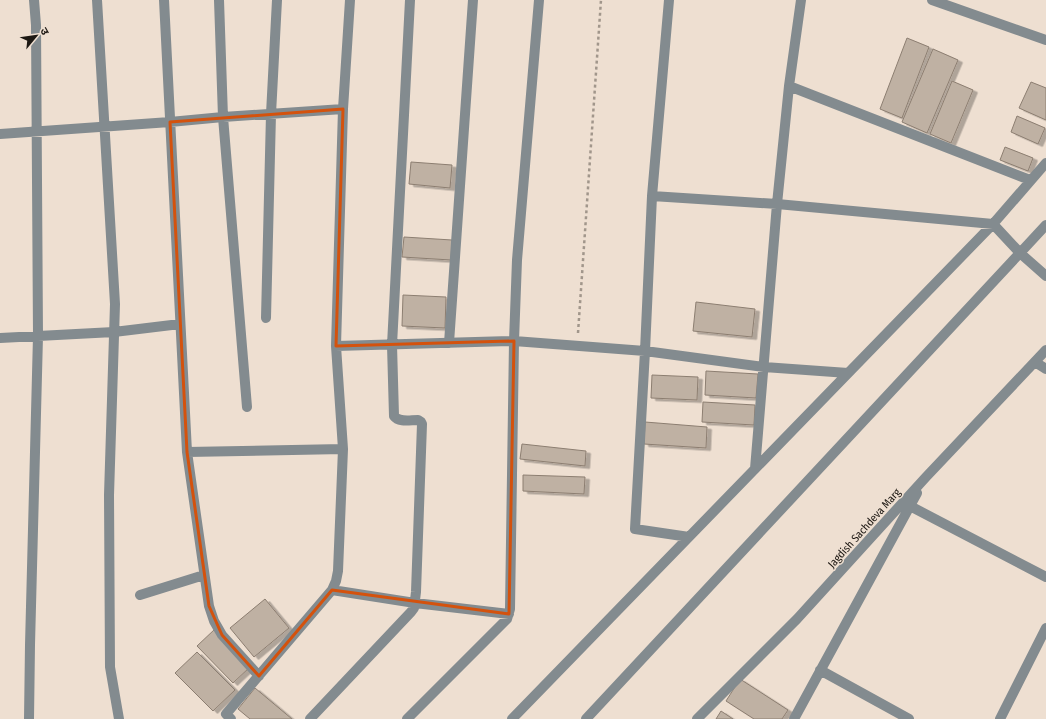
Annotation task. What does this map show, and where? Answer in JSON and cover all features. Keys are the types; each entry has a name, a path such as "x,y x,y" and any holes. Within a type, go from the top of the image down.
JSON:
{"street":[{"path":"29,719 38,336 36,25 34,0"},
{"path":"97,0 115,304 109,495 110,667 119,719"},
{"path":"164,0 187,452 204,575 209,606 214,621 222,635 259,676"},
{"path":"219,0 223,117 247,407"},
{"path":"266,318 271,114 278,0"},
{"path":"226,717 332,590 338,572 343,449 336,346 343,109 350,0"},
{"path":"310,719 411,612 415,603 422,424 418,420 399,420 394,416 392,345 410,0"},
{"path":"449,343 474,0"},
{"path":"407,719 506,619 510,609 516,260 539,0"},
{"path":"669,0 652,196 635,529 689,537"},
{"path":"755,469 777,204 789,86 801,0"},
{"path":"932,0 1046,40"},
{"path":"789,86 1030,180"},
{"path":"0,134 343,109"},
{"path":"512,719 993,224 1046,163"},
{"path":"652,196 777,204 993,224 1020,253 1046,276"},
{"path":"586,719 1046,226"},
{"path":"0,338 114,332 180,324"},
{"path":"336,346 514,341 645,351 764,367 848,373"},
{"name":"Jagdish Sachdeva Marg","path":"697,719 797,619 926,477 1046,350"},
{"path":"1035,362 1046,369"},
{"path":"187,452 343,449"},
{"path":"794,719 926,477"},
{"path":"910,506 1046,577"},
{"path":"140,595 204,575"},
{"path":"332,590 415,603 509,614"},
{"path":"1000,719 1046,628"},
{"path":"820,670 909,719"}],"path":[{"path":"577,346 601,0"}],"highlighted area":[{"path":"343,109 336,346 514,341 509,614 332,590 259,676 222,635 209,606 187,452 170,122"}],"building":[{"path":"907,38 929,47 902,118 880,109"},
{"path":"933,49 958,60 927,133 902,122"},
{"path":"952,81 973,90 951,143 930,134"},
{"path":"1031,82 1046,88 1046,120 1019,108"},
{"path":"1017,116 1045,128 1038,144 1011,132"},
{"path":"1005,147 1033,158 1028,171 1000,160"},
{"path":"411,162 452,165 450,188 409,184"},
{"path":"404,237 452,240 451,260 402,257"},
{"path":"403,295 446,297 445,328 402,326"},
{"path":"696,302 755,309 752,337 693,331"},
{"path":"706,371 758,374 756,398 705,395"},
{"path":"652,375 698,377 697,400 651,398"},
{"path":"703,402 755,405 754,425 702,422"},
{"path":"645,422 707,427 706,448 644,444"},
{"path":"522,444 586,451 585,466 520,459"},
{"path":"523,475 585,477 584,494 523,491"},
{"path":"265,599 289,628 254,657 230,628"},
{"path":"215,629 250,667 233,683 197,646"},
{"path":"197,652 235,690 213,711 175,673"},
{"path":"740,679 788,710 782,719 754,719 726,701"},
{"path":"255,688 292,719 250,719 238,709"},
{"path":"721,711 733,719 716,719"}]}
